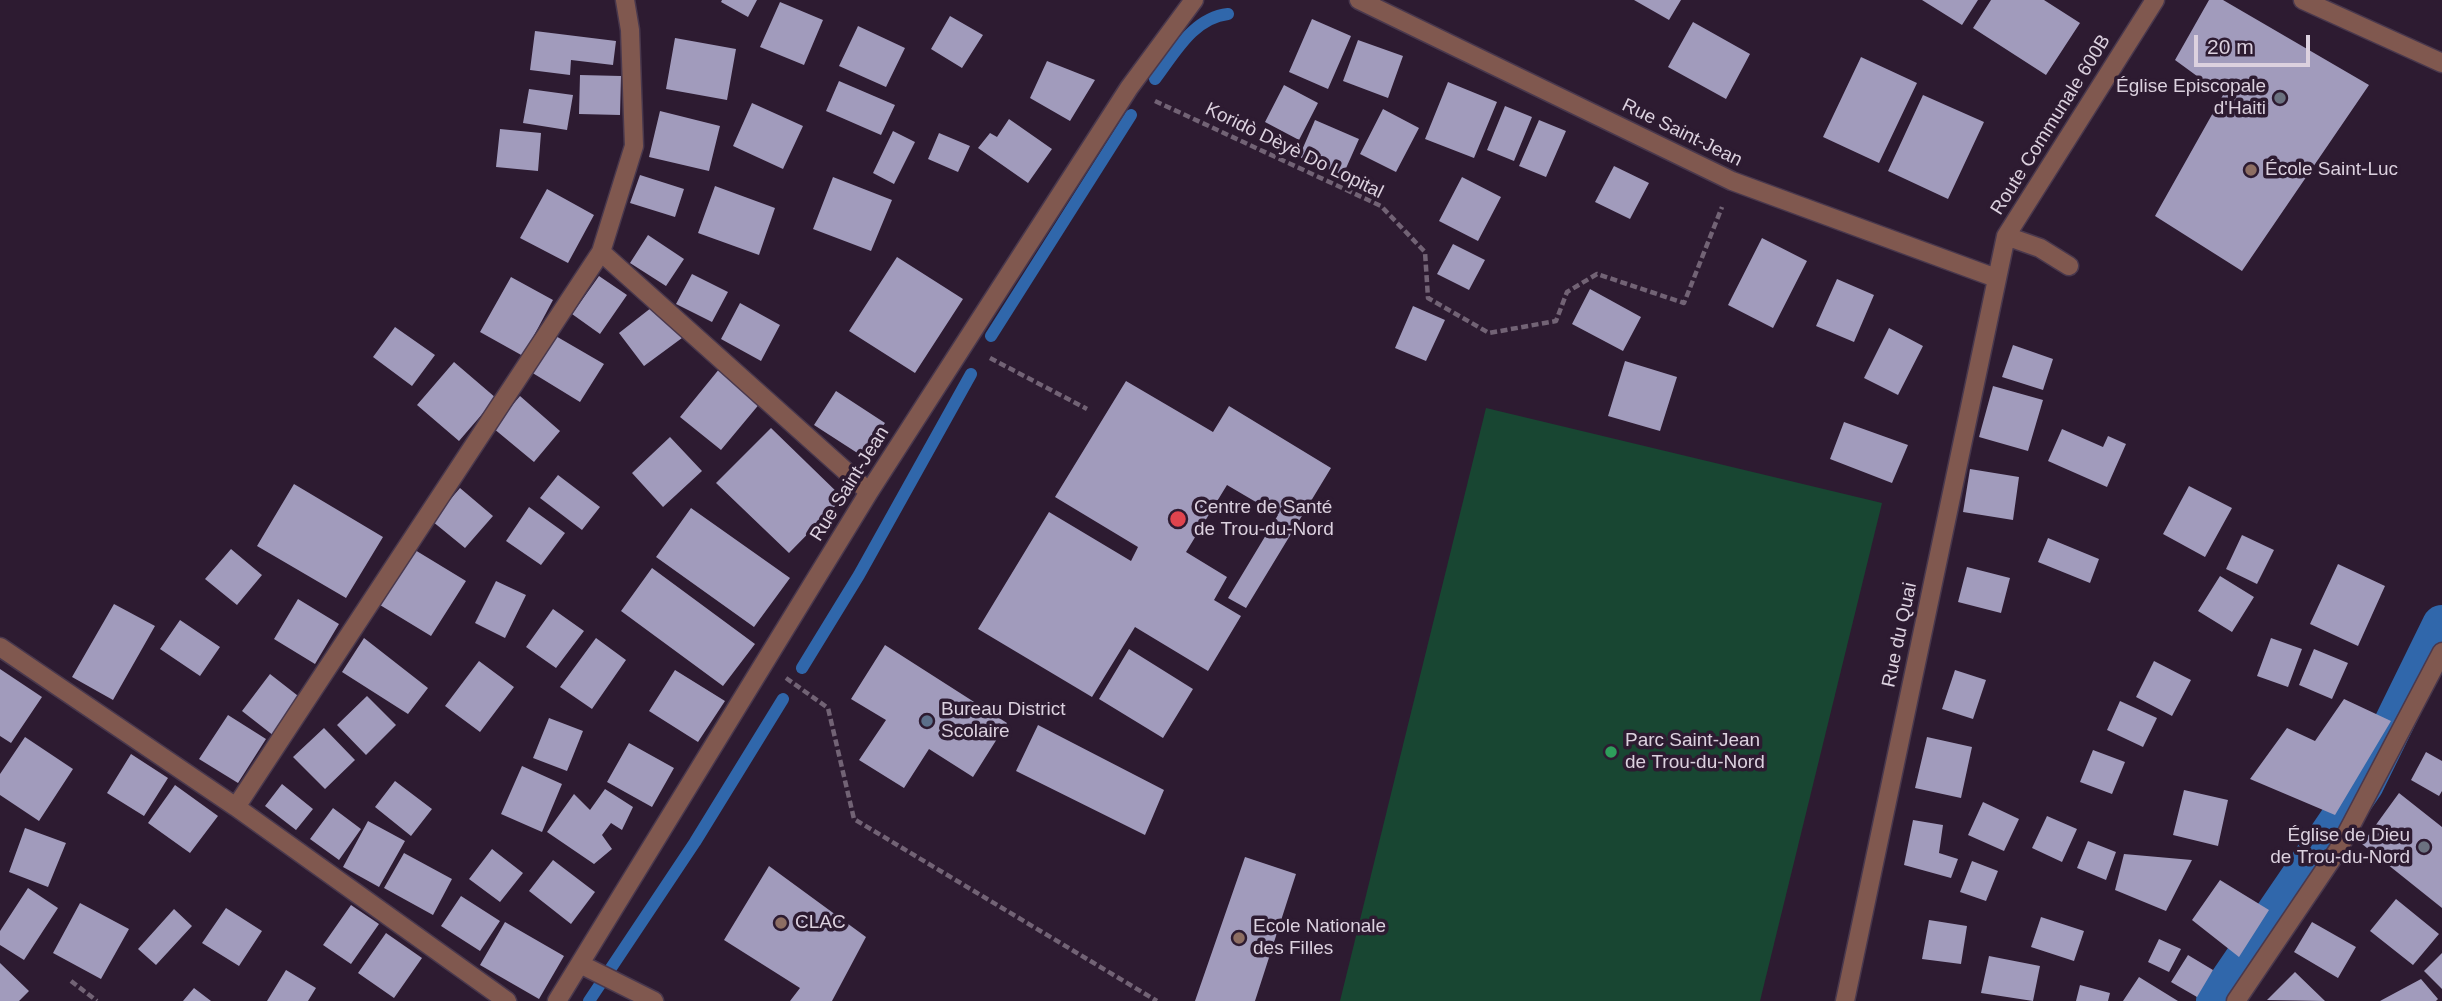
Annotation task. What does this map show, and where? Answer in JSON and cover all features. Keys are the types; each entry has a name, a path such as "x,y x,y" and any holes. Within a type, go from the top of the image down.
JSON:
{"street":[{"path":"236,807 601,252 634,146 630,30 625,0"},
{"name":"Rue Saint-Jean","path":"557,1001 582,965 869,492 1129,89 1194,0"},
{"name":"Rue Saint-Jean","path":"1359,0 1732,181 1996,278"},
{"name":"Route Communale 600B","path":"1996,278 2006,236 2155,0"},
{"path":"2303,0 2442,63"},
{"path":"2006,236 2040,248 2068,266"},
{"path":"601,252 869,492"},
{"name":"Rue du Quai","path":"1845,1001 1996,278"},
{"path":"0,647 236,807 507,1001"},
{"path":"2236,1001 2338,850 2442,652"},
{"path":"582,965 654,1001"}],"path":[{"name":"Koridò Dèyè Do Lopital","path":"1129,89 1381,206 1425,252 1428,298 1489,333 1556,321 1567,292 1597,274 1684,303 1732,181"},
{"path":"965,344 1087,409"},
{"path":"764,664 828,708 854,819 1157,1001"},
{"path":"71,981 97,1001"}],"green space":[{"name":"Parc Saint-Jean de Trou-du-Nord","path":"1486,408 1882,503 1760,1001 1340,1001"}],"building":[{"path":"757,0 748,17 721,2"},
{"path":"1634,0 1681,0 1669,20"},
{"path":"1922,0 1978,0 1962,25"},
{"path":"1991,0 2044,0 2080,23 2046,75 1973,28"},
{"path":"2209,0 2223,0 2369,85 2242,271 2155,216 2223,95 2175,60"},
{"path":"780,2 823,20 804,65 760,47"},
{"path":"950,16 983,35 962,68 931,49"},
{"path":"1312,19 1351,36 1328,89 1289,72"},
{"path":"1693,22 1750,54 1726,99 1668,67"},
{"path":"858,26 905,48 886,87 839,66"},
{"path":"535,31 616,41 613,65 571,60 570,75 530,70"},
{"path":"675,38 736,49 727,100 666,89"},
{"path":"1358,40 1403,56 1388,98 1343,81"},
{"path":"1861,57 1917,83 1879,163 1823,137"},
{"path":"1047,61 1095,80 1070,121 1030,98"},
{"path":"580,75 621,76 620,115 579,114"},
{"path":"839,81 895,105 881,135 826,111"},
{"path":"1448,82 1497,102 1474,158 1425,139"},
{"path":"1284,85 1318,103 1299,140 1265,122"},
{"path":"529,89 573,95 567,130 523,123"},
{"path":"1923,95 1984,122 1948,199 1888,171"},
{"path":"752,103 803,126 783,169 733,146"},
{"path":"1505,106 1532,117 1514,161 1487,150"},
{"path":"1383,109 1419,128 1396,172 1360,154"},
{"path":"660,111 720,126 709,171 649,157"},
{"path":"1009,119 1052,149 1028,183 978,148 990,133 997,137"},
{"path":"1315,120 1359,139 1343,175 1299,157"},
{"path":"1539,120 1566,131 1546,177 1519,166"},
{"path":"500,129 541,133 538,171 496,167"},
{"path":"893,131 915,142 894,184 873,173"},
{"path":"939,133 970,146 958,172 928,159"},
{"path":"1614,166 1649,183 1630,219 1595,202"},
{"path":"640,175 684,189 675,217 630,203"},
{"path":"833,177 892,200 871,251 813,229"},
{"path":"1462,177 1501,197 1478,241 1439,221"},
{"path":"715,186 775,208 759,255 698,233"},
{"path":"547,189 594,215 568,263 520,238"},
{"path":"648,235 684,259 666,286 630,263"},
{"path":"1762,238 1807,261 1773,328 1728,305"},
{"path":"1453,244 1485,260 1469,290 1437,274"},
{"path":"897,257 963,299 915,373 849,331"},
{"path":"692,274 728,292 712,322 676,304"},
{"path":"599,276 627,295 600,334 572,314"},
{"path":"511,277 553,300 523,356 480,332"},
{"path":"1837,279 1874,295 1854,342 1816,326"},
{"path":"1590,289 1641,317 1623,351 1572,324"},
{"path":"740,303 780,325 761,361 721,339"},
{"path":"656,304 682,338 644,366 619,333"},
{"path":"1413,306 1445,320 1426,361 1395,348"},
{"path":"395,327 435,355 412,386 373,357"},
{"path":"1889,328 1923,346 1898,395 1864,378"},
{"path":"554,335 604,364 580,402 531,372"},
{"path":"2013,345 2053,359 2043,390 2002,377"},
{"path":"1625,361 1677,377 1660,431 1608,416"},
{"path":"454,362 496,398 459,441 417,405"},
{"path":"720,368 761,402 721,450 680,417"},
{"path":"1126,381 1213,432 1229,406 1331,468 1246,608 1228,598 1278,515 1227,485 1186,552 1227,577 1214,600 1241,616 1208,671 1135,627 1092,697 978,629 1049,512 1131,561 1138,547 1055,497"},
{"path":"1993,386 2043,400 2028,451 1979,437"},
{"path":"836,391 885,423 862,456 814,425"},
{"path":"520,396 560,431 534,462 493,428"},
{"path":"1844,422 1908,445 1892,483 1830,459"},
{"path":"771,428 843,498 789,553 716,483"},
{"path":"2062,429 2103,447 2108,436 2126,444 2107,487 2048,461"},
{"path":"670,437 702,471 663,507 632,473"},
{"path":"1970,469 2019,477 2013,520 1963,512"},
{"path":"558,475 600,507 582,530 540,498"},
{"path":"294,484 383,537 346,598 257,546"},
{"path":"2189,486 2232,508 2205,557 2163,534"},
{"path":"460,488 493,516 465,548 432,521"},
{"path":"529,507 565,533 541,565 506,541"},
{"path":"691,508 790,578 754,627 656,557"},
{"path":"2242,535 2274,550 2257,584 2226,569"},
{"path":"2048,538 2099,559 2090,583 2038,562"},
{"path":"231,549 262,575 237,605 205,579"},
{"path":"415,550 466,581 431,636 380,605"},
{"path":"2338,564 2385,586 2358,646 2310,624"},
{"path":"1967,567 2010,578 2001,613 1958,602"},
{"path":"652,568 755,644 723,686 621,611"},
{"path":"2220,576 2254,597 2232,632 2198,611"},
{"path":"496,581 526,595 505,638 475,623"},
{"path":"298,599 339,624 315,664 274,639"},
{"path":"114,604 155,626 113,700 72,677"},
{"path":"553,609 584,631 556,668 526,647"},
{"path":"180,620 220,647 200,676 160,649"},
{"path":"364,638 428,688 408,714 342,672"},
{"path":"596,638 626,660 592,709 560,687"},
{"path":"2271,638 2302,649 2288,687 2257,676"},
{"path":"885,645 1007,723 973,777 929,749 904,788 859,760 886,720 851,699"},
{"path":"1129,649 1193,689 1163,738 1099,699"},
{"path":"2314,649 2348,663 2332,699 2299,685"},
{"path":"479,661 514,687 480,732 445,706"},
{"path":"2154,661 2191,680 2172,716 2136,697"},
{"path":"0,669 42,697 11,743 0,736"},
{"path":"675,670 725,701 698,742 649,711"},
{"path":"1955,670 1986,680 1973,719 1942,709"},
{"path":"270,674 302,699 274,736 242,711"},
{"path":"367,696 396,725 366,755 337,725"},
{"path":"2344,699 2391,721 2335,815 2250,779 2287,728 2315,741"},
{"path":"2120,701 2157,718 2143,747 2107,730"},
{"path":"228,715 266,739 238,783 199,759"},
{"path":"549,718 583,731 567,771 533,758"},
{"path":"1038,725 1164,790 1145,835 1016,771"},
{"path":"324,728 355,760 325,789 293,757"},
{"path":"25,737 73,769 39,821 0,795 0,774"},
{"path":"1927,737 1972,747 1961,798 1915,788"},
{"path":"629,743 674,768 652,807 607,782"},
{"path":"2093,750 2125,762 2112,794 2080,782"},
{"path":"2426,752 2442,761 2442,791 2439,796 2411,780"},
{"path":"131,754 168,778 144,816 107,793"},
{"path":"522,766 562,784 542,832 501,814"},
{"path":"395,781 432,809 411,836 375,807"},
{"path":"282,784 313,809 296,830 265,806"},
{"path":"175,785 218,816 190,853 148,823"},
{"path":"605,789 633,807 622,830 611,823 602,835 612,849 594,864 547,832 574,794 590,810"},
{"path":"2184,790 2228,800 2218,846 2173,835"},
{"path":"2399,793 2442,827 2442,908 2362,844"},
{"path":"1983,802 2019,819 2004,851 1968,835"},
{"path":"333,808 361,829 339,860 310,839"},
{"path":"2047,816 2077,829 2062,862 2032,848"},
{"path":"1913,820 1943,825 1939,853 1958,859 1951,878 1904,865"},
{"path":"368,821 405,841 379,887 343,867"},
{"path":"25,828 66,843 48,887 9,872"},
{"path":"2088,841 2116,852 2106,880 2077,868"},
{"path":"492,849 523,873 500,902 469,879"},
{"path":"404,853 452,879 433,915 384,888"},
{"path":"2124,854 2192,860 2166,911 2115,890"},
{"path":"1245,857 1296,874 1255,1001 1195,1001"},
{"path":"553,860 595,892 571,924 529,891"},
{"path":"1972,861 1998,871 1986,901 1960,892"},
{"path":"769,866 866,937 832,1001 790,1001 800,988 724,940"},
{"path":"2220,880 2269,910 2239,957 2192,920"},
{"path":"28,888 58,908 24,960 0,945 0,931"},
{"path":"461,896 500,921 480,951 441,926"},
{"path":"2396,899 2439,934 2413,965 2370,931"},
{"path":"80,903 129,929 101,979 53,953"},
{"path":"351,905 379,924 351,964 323,945"},
{"path":"226,908 262,931 239,966 202,943"},
{"path":"174,909 192,926 156,965 138,949"},
{"path":"2041,917 2084,931 2074,961 2031,947"},
{"path":"1929,920 1967,926 1961,964 1922,959"},
{"path":"505,922 564,956 539,999 480,965"},
{"path":"2312,922 2356,947 2338,978 2294,952"},
{"path":"386,933 422,958 394,998 358,973"},
{"path":"2159,939 2181,949 2169,972 2148,962"},
{"path":"2442,953 2442,989 2424,971"},
{"path":"2188,955 2213,970 2197,997 2171,982"},
{"path":"1989,956 2040,966 2033,1001 1981,993"},
{"path":"0,963 29,991 19,1001 0,1001"},
{"path":"286,970 316,988 308,1001 267,1001"},
{"path":"2295,972 2325,1001 2267,1000"},
{"path":"2139,977 2178,1001 2123,1001"},
{"path":"2421,979 2438,999 2436,1001 2380,1001"},
{"path":"2080,985 2110,993 2108,1001 2076,1001"},
{"path":"194,988 211,1001 183,1001"}],"waterway":[{"path":"1155,79 1195,29 1205,22 1228,14"},
{"path":"991,336 1131,115"},
{"path":"802,668 859,575 971,374"},
{"path":"2216,1001 2364,784 2442,625"},
{"path":"589,1001 695,842 783,699"}],"place":[{"name":"Église Episcopale d'Haiti","path":"2280,98"},
{"name":"École Saint-Luc","path":"2251,170"},
{"name":"Centre de Santé de Trou-du-Nord","path":"1178,519"},
{"name":"Bureau District Scolaire","path":"927,721"},
{"name":"Parc Saint-Jean de Trou-du-Nord","path":"1611,752"},
{"name":"Église de Dieu de Trou-du-Nord","path":"2424,847"},
{"name":"CLAC","path":"781,923"},
{"name":"Ecole Nationale des Filles","path":"1239,938"}]}
